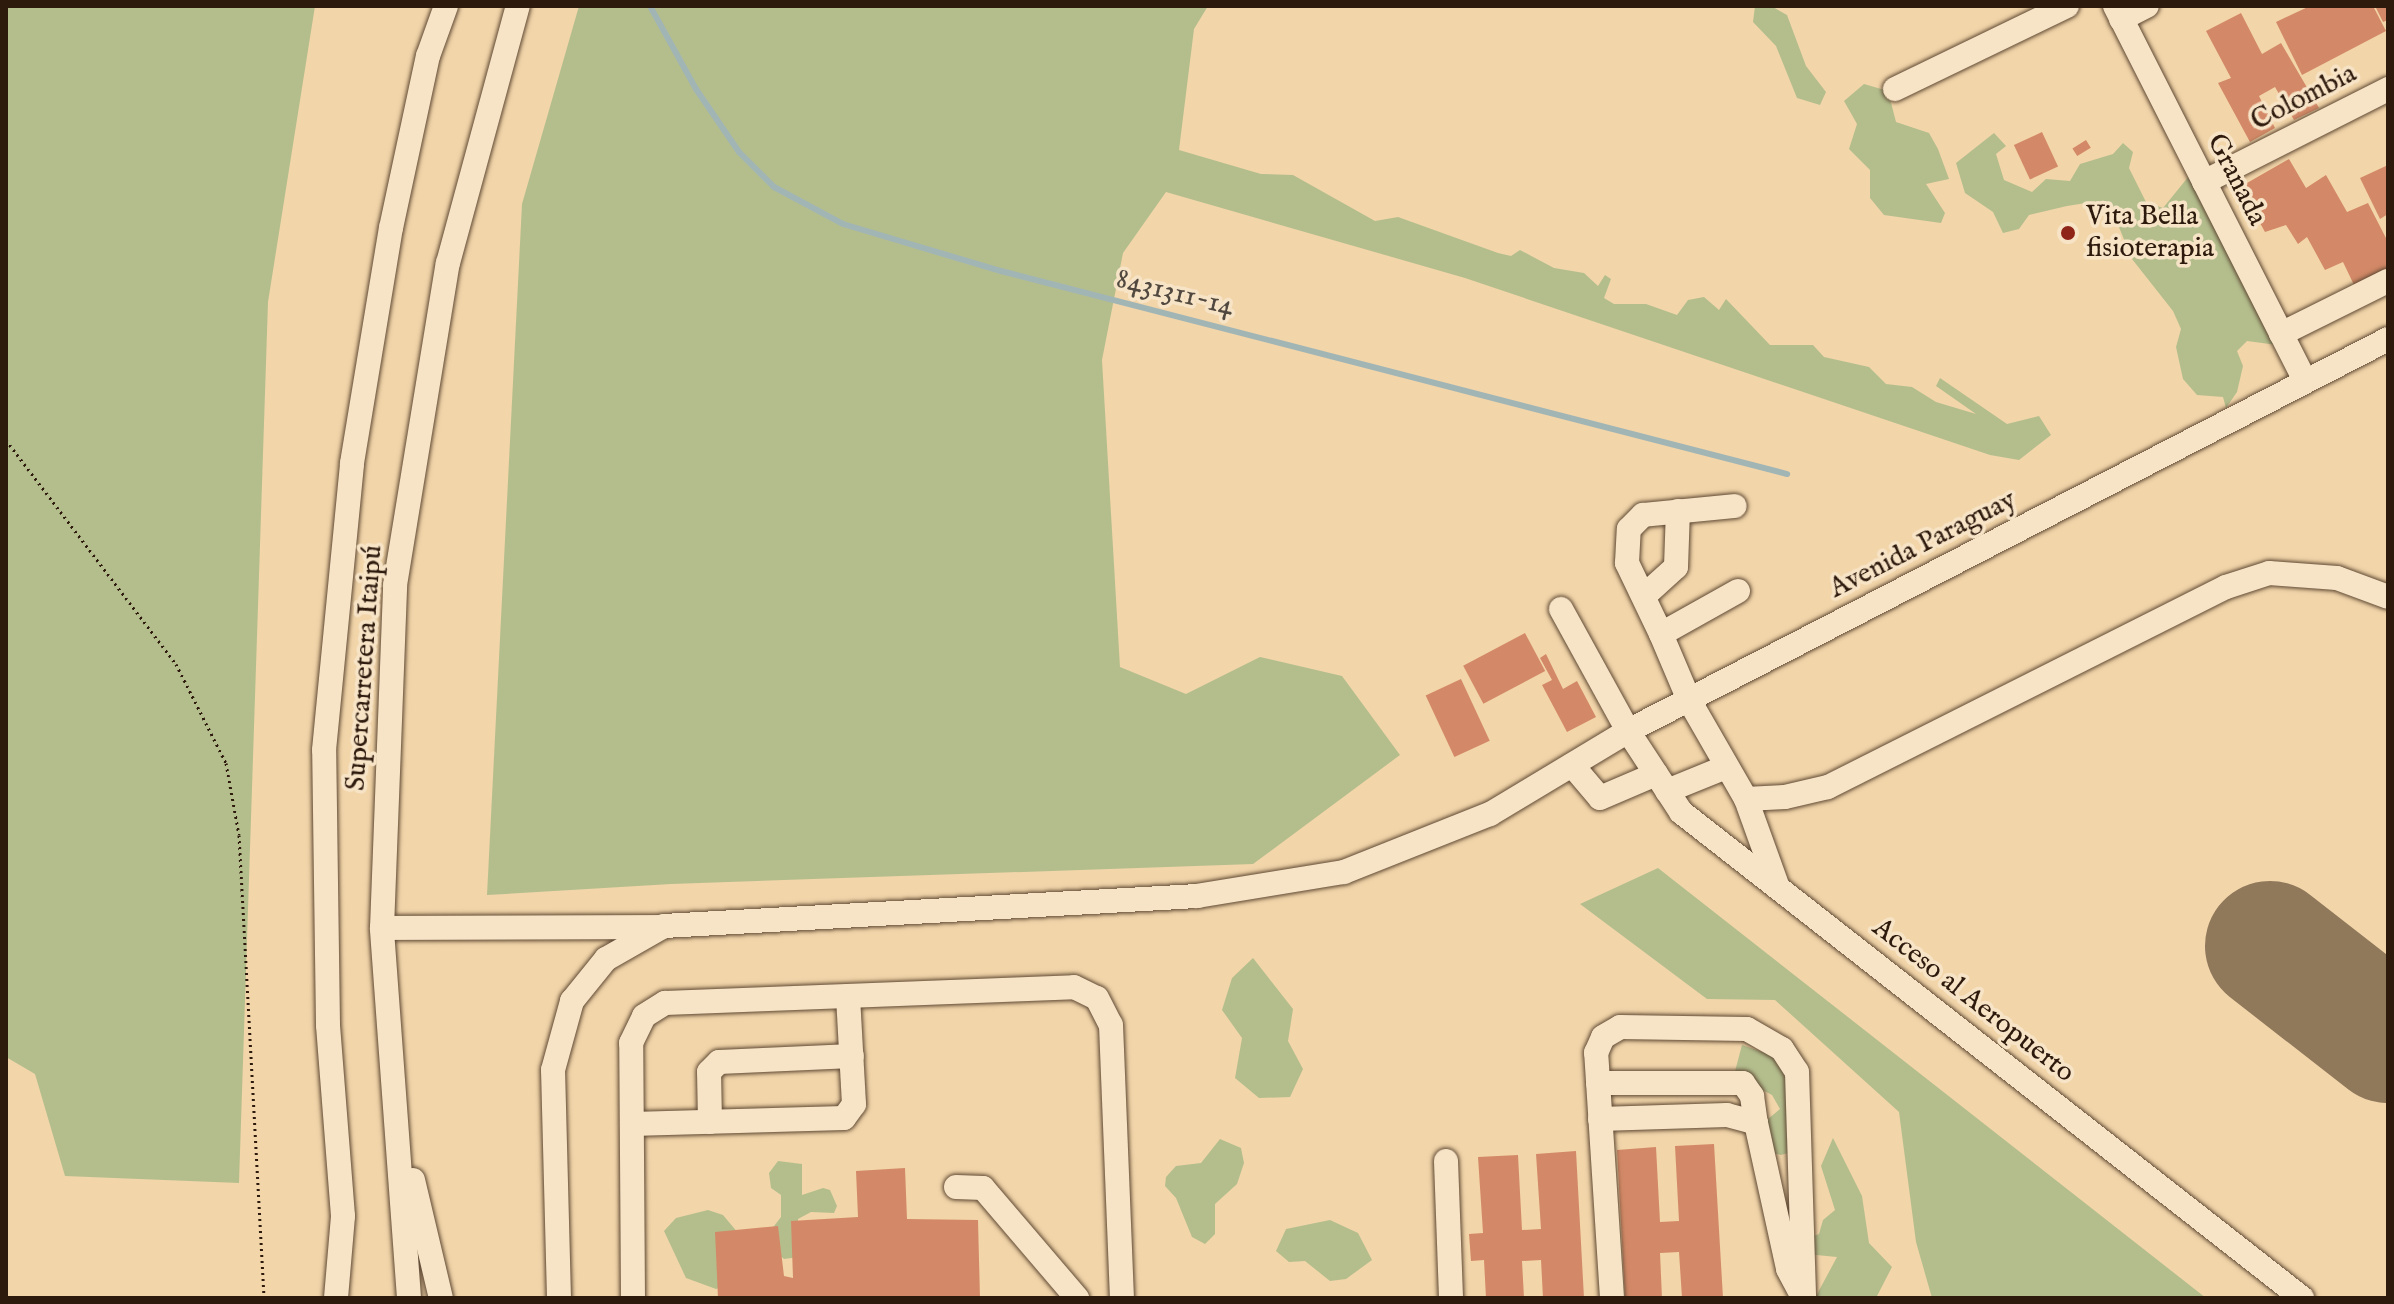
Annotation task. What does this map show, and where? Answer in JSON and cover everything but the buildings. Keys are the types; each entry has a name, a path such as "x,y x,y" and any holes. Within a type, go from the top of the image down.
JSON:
{"street":[{"name":"Supercarretera Itaipú","path":"336,1298 343,1216 328,1025 324,750 352,463 391,228 428,56 446,6"},
{"name":"Supercarretera Itaipú","path":"409,1298 382,928 395,585 448,263 518,6"},
{"path":"1895,89 2067,6"},
{"path":"2118,12 2147,6"},
{"name":"Granada","path":"2118,12 2305,381"},
{"name":"Colombia","path":"2204,182 2388,89"},
{"path":"2281,334 2388,281"},
{"name":"Avenida Paraguay","path":"382,928 664,926 1197,896 1344,872 1490,814 1628,731 2388,339"},
{"path":"1735,506 1643,515 1629,529 1627,563 1689,700 1746,799 1777,885"},
{"path":"1644,596 1676,567 1678,511"},
{"path":"1746,799 1785,797 1828,787 2226,587 2269,573 2337,578 2388,597"},
{"path":"1661,634 1738,591"},
{"name":"Acceso al Aeropuerto","path":"1561,609 1628,731 1681,812 2302,1298"},
{"path":"1572,765 1600,798 1726,767"},
{"path":"559,1298 553,1070 572,1001 606,959 664,926"},
{"path":"633,1298 631,1043 644,1016 665,1003 1074,987 1097,998 1111,1025 1122,1298"},
{"path":"632,1124 844,1118 854,1104 848,996"},
{"path":"1612,1298 1596,1053 1603,1037 1620,1027 1747,1029 1782,1049 1797,1072 1804,1298"},
{"path":"710,1122 709,1072 719,1062 852,1056"},
{"path":"391,1058 441,1298"},
{"path":"1598,1083 1743,1083 1752,1096 1788,1269 1804,1298"},
{"path":"1600,1119 1727,1115 1756,1123"},
{"path":"1763,1157 1802,1160"},
{"path":"1446,1161 1451,1298"},
{"path":"956,1187 983,1188 1077,1298"}],"path":[{"path":"6,440 176,664 226,763 239,835 264,1298"}],"green space":[{"path":"6,6 315,6 268,302 239,1183 65,1176 35,1074 6,1057"},
{"path":"579,6 1208,6 1194,29 1179,150 1261,174 1293,175 1375,221 1398,217 1498,253 1511,256 1520,250 1554,268 1584,273 1598,286 1605,275 1611,279 1604,298 1614,304 1646,304 1677,315 1688,300 1704,297 1719,310 1726,299 1770,345 1813,345 1824,357 1869,367 1886,384 1912,387 1936,402 1976,414 1936,386 1940,378 2007,424 2039,416 2051,435 2019,460 1990,455 1465,278 1166,192 1123,253 1102,360 1120,667 1186,694 1260,657 1342,676 1400,755 1253,864 671,884 487,895 522,204"},
{"path":"1755,6 1771,6 1787,15 1806,66 1826,92 1820,105 1797,98 1776,46 1753,22"},
{"path":"1864,84 1888,91 1896,122 1929,133 1938,149 1949,179 1926,184 1945,213 1941,223 1884,215 1870,198 1870,170 1849,149 1857,124 1844,101"},
{"path":"1994,133 2006,146 1996,154 2004,180 2032,192 2046,179 2070,181 2080,164 2113,154 2123,143 2133,152 2129,168 2146,202 2163,208 2189,176 2277,345 2247,341 2237,351 2243,366 2237,392 2226,408 2223,397 2197,395 2183,379 2176,347 2181,329 2173,311 2132,259 2114,215 2086,203 2067,206 2029,215 2019,229 2003,233 1993,212 1965,193 1956,163"},
{"path":"1658,868 2206,1298 1932,1298 1916,1242 1899,1112 1775,1000 1707,999 1580,904"},
{"path":"1253,958 1293,1009 1288,1041 1303,1069 1290,1097 1259,1098 1235,1078 1242,1038 1222,1010 1232,978"},
{"path":"1742,1045 1786,1060 1796,1151 1781,1155 1766,1151 1762,1135 1768,1119 1780,1109 1772,1095 1734,1075"},
{"path":"1833,1138 1862,1196 1869,1243 1892,1267 1876,1298 1815,1298 1837,1257 1806,1254 1805,1239 1819,1234 1823,1220 1835,1210 1821,1166"},
{"path":"1220,1139 1241,1148 1244,1163 1237,1184 1215,1204 1215,1234 1205,1244 1192,1237 1176,1198 1165,1186 1166,1177 1176,1166 1201,1163"},
{"path":"778,1161 802,1164 802,1195 823,1188 830,1190 837,1206 834,1213 811,1212 798,1219 799,1257 784,1259 777,1253 771,1230 781,1217 781,1195 771,1188 769,1173"},
{"path":"708,1210 723,1215 744,1240 731,1284 716,1289 686,1278 664,1231 676,1218"},
{"path":"1330,1220 1358,1233 1372,1260 1346,1279 1330,1281 1305,1261 1289,1262 1276,1251 1286,1229"}],"waterway":[{"name":"8431311-14","path":"650,6 696,89 739,152 774,187 843,224 1001,271 1787,474"}],"runway":[{"path":"2270,946 2388,1038"}],"place":[{"name":"Vita Bella fisioterapia","path":"2068,233"}]}
